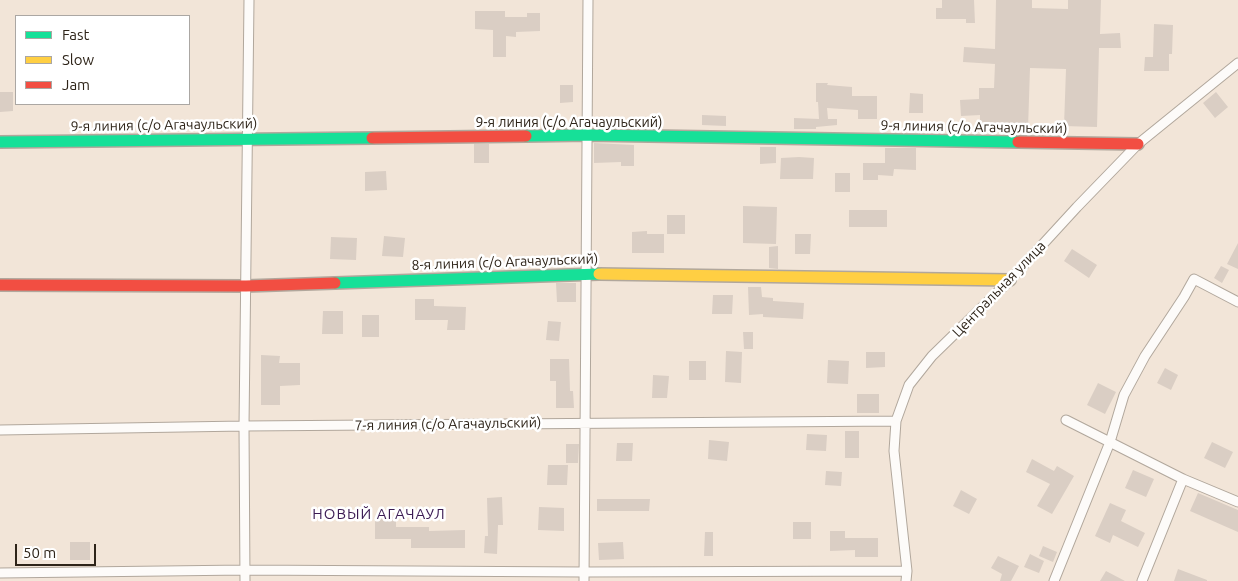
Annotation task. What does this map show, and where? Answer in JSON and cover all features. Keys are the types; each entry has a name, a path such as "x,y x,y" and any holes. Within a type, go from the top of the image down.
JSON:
{"street":[{"path":"245,581 244,426 249,0"},
{"path":"584,577 588,0"},
{"name":"Центральная улица","path":"906,581 907,571 894,451 896,421 909,385 932,356 1010,280 1138,144 1238,63"},
{"name":"9-я линия (с/о Агачаульский)","path":"0,142 588,136 1138,144"},
{"name":"8-я линия (с/о Агачаульский)","path":"0,285 246,286 587,274 1010,280"},
{"path":"1054,581 1110,442 1124,395 1145,356 1184,298 1194,279 1238,302"},
{"path":"1066,420 1183,479 1238,502"},
{"name":"7-я линия (с/о Агачаульский)","path":"0,430 244,426 896,421"},
{"path":"1142,581 1183,479"},
{"path":"0,573 245,570 584,577 907,571"}],"building":[{"path":"942,0 974,0 975,23 966,23 966,19 936,19 936,8 942,8"},
{"path":"996,0 1032,0 1032,8 1068,9 1068,0 1101,0 1100,34 1120,33 1121,48 1099,48 1097,127 1064,126 1066,69 1030,68 1028,129 980,129 980,115 961,116 960,100 979,99 979,88 994,88 995,64 963,62 964,47 995,49"},
{"path":"475,11 505,11 505,17 527,17 527,13 540,13 540,31 516,32 516,37 506,36 506,57 493,57 493,30 475,29"},
{"path":"1154,24 1173,25 1172,54 1169,54 1169,71 1144,71 1145,57 1153,57"},
{"path":"816,83 852,87 852,96 877,96 877,119 858,119 858,110 827,108 828,119 837,119 837,125 816,127 816,129 794,129 794,118 819,119 818,102 816,102"},
{"path":"560,85 573,85 573,102 560,103"},
{"path":"0,92 13,92 13,111 0,112"},
{"path":"1216,92 1228,107 1215,118 1203,103"},
{"path":"910,93 923,94 923,113 909,113"},
{"path":"702,115 726,116 726,126 702,125"},
{"path":"594,143 634,145 634,166 621,166 621,162 594,163"},
{"path":"474,144 489,144 489,163 474,163"},
{"path":"760,147 776,147 776,163 760,164"},
{"path":"885,148 916,148 916,170 894,169 893,176 878,175 878,180 863,180 863,163 885,163"},
{"path":"781,158 814,158 813,179 780,179"},
{"path":"386,171 387,190 365,191 365,172"},
{"path":"835,173 850,173 850,192 835,192"},
{"path":"743,206 777,207 776,244 743,243"},
{"path":"849,210 887,210 887,227 849,227"},
{"path":"667,215 685,215 685,234 667,234"},
{"path":"647,231 647,234 664,234 664,253 632,253 632,232"},
{"path":"795,234 811,234 810,254 795,254"},
{"path":"384,236 405,238 403,257 382,256"},
{"path":"331,237 357,238 356,260 330,259"},
{"path":"1238,243 1238,269 1227,264"},
{"path":"778,246 778,269 769,268 769,247"},
{"path":"1072,249 1097,265 1089,278 1064,261"},
{"path":"1221,266 1229,270 1222,283 1214,278"},
{"path":"556,283 576,283 576,302 557,302"},
{"path":"748,287 761,287 762,297 773,298 773,301 804,303 803,319 763,317 763,314 749,315"},
{"path":"713,295 733,295 732,314 712,314"},
{"path":"415,299 434,299 434,306 466,307 465,330 447,330 448,320 415,320"},
{"path":"323,311 343,311 343,334 322,334"},
{"path":"362,315 379,315 379,337 362,337"},
{"path":"548,321 561,322 559,341 546,340"},
{"path":"743,332 753,332 753,349 744,349"},
{"path":"726,351 742,352 741,383 725,382"},
{"path":"866,352 885,352 885,367 866,368"},
{"path":"261,355 280,356 279,363 300,363 300,385 280,386 280,405 261,405"},
{"path":"550,359 569,359 570,391 573,391 574,408 556,408 556,381 550,381"},
{"path":"828,360 849,361 848,384 827,383"},
{"path":"689,361 706,361 706,380 689,380"},
{"path":"1165,368 1178,375 1171,390 1157,383"},
{"path":"653,375 669,376 667,398 652,398"},
{"path":"1098,383 1116,392 1105,414 1087,405"},
{"path":"857,394 879,394 879,413 857,413"},
{"path":"845,431 859,431 859,458 845,458"},
{"path":"807,434 827,435 826,451 806,450"},
{"path":"709,440 729,442 727,461 708,459"},
{"path":"1212,442 1233,452 1225,468 1204,458"},
{"path":"617,443 633,443 632,461 616,461"},
{"path":"566,444 579,444 578,463 566,463"},
{"path":"1032,459 1054,471 1057,466 1074,476 1052,514 1037,506 1050,484 1026,472"},
{"path":"548,465 568,465 567,485 547,485"},
{"path":"1133,470 1154,479 1146,497 1125,488"},
{"path":"826,471 842,472 841,486 825,485"},
{"path":"961,490 977,499 969,514 953,506"},
{"path":"1198,493 1238,510 1238,532 1190,511"},
{"path":"502,497 503,525 498,525 497,554 484,553 485,536 488,536 487,498"},
{"path":"597,499 650,499 649,511 597,511"},
{"path":"1110,503 1126,510 1121,521 1145,533 1138,547 1113,535 1110,543 1095,536"},
{"path":"539,507 564,508 564,531 538,530"},
{"path":"375,517 396,517 396,527 429,527 429,531 465,530 465,548 411,548 411,539 375,539"},
{"path":"793,522 811,522 811,539 793,539"},
{"path":"830,531 845,531 845,538 878,538 878,557 855,557 855,550 830,551"},
{"path":"705,532 713,532 713,556 704,556"},
{"path":"70,542 90,542 90,560 70,560"},
{"path":"623,542 624,559 599,560 598,543"},
{"path":"1043,546 1057,552 1053,562 1039,556"},
{"path":"1030,554 1044,561 1039,573 1024,567"},
{"path":"998,556 1019,566 1011,581 1000,581 1002,574 991,568"},
{"path":"1178,569 1207,580 1207,581 1174,581"},
{"path":"1106,571 1125,581 1100,581"}],"traffic: fast":[{"path":"526,136 588,135 1018,142"},
{"path":"0,142 372,138"},
{"path":"335,283 599,274"}],"traffic: slow":[{"path":"599,274 1010,280"}],"traffic: jam":[{"path":"372,138 526,136"},
{"path":"1018,142 1138,144"},
{"path":"0,285 246,286 335,283"}],"district":[{"name":"НОВЫЙ АГАЧАУЛ","path":"379,514"}]}
